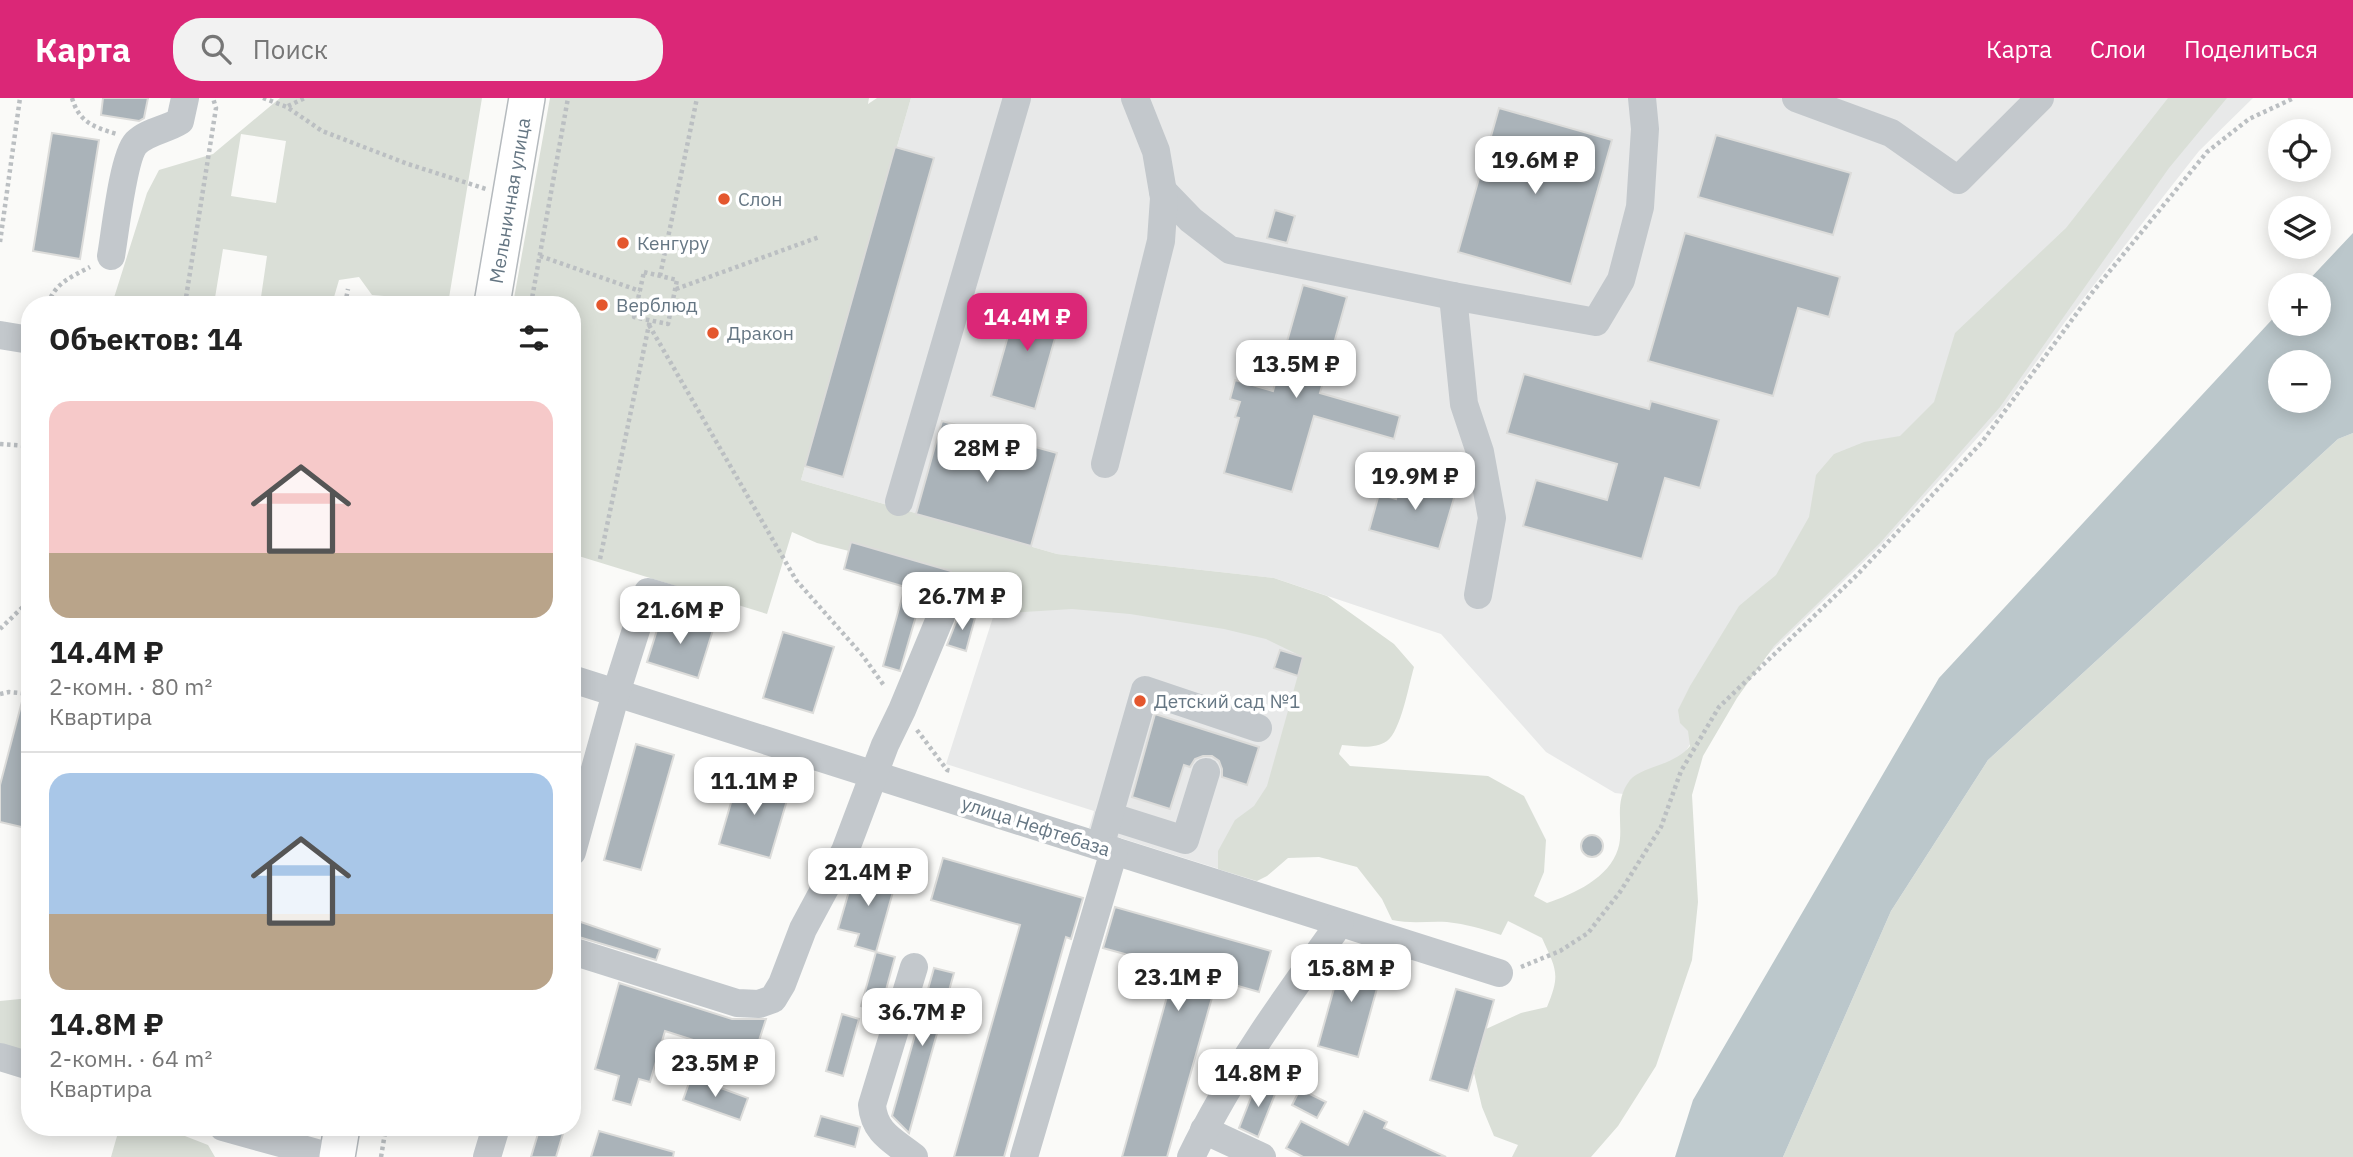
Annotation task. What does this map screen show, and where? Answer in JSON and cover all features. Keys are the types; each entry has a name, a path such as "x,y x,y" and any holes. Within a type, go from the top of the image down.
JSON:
{"main road":[{"name":"Мельничная улица","path":"493,296 527,98"},
{"path":"337,1157 340,1136"}],"street":[{"path":"111,256 127,165 134,145 147,135 170,128 180,121 185,98"},
{"path":"900,502 1017,98"},
{"path":"1104,464 1161,241 1163,191 1156,151 1135,98"},
{"path":"1163,191 1191,220 1230,250 1452,296 1596,322 1621,280 1640,207 1645,129 1642,98"},
{"path":"1796,98 1891,133 1958,180 2040,98"},
{"path":"1452,296 1464,404 1480,452 1492,518 1478,595"},
{"path":"0,335 21,338"},
{"path":"581,820 648,592 711,611"},
{"path":"581,954 737,1003 759,1004 773,999 782,984 803,929 845,851 885,745 941,616"},
{"name":"улица Нефтебаза","path":"581,682 873,775 1109,833 1340,923 1499,973"},
{"path":"1024,1157 1145,690 1258,728"},
{"path":"1109,833 1185,839 1206,772"},
{"path":"1191,1157 1261,1033 1340,923"},
{"path":"914,967 872,1105 873,1121 914,1157"},
{"path":"0,1057 21,1063"},
{"path":"1204,1130 1262,1157"},
{"path":"255,1136 331,1157"},
{"path":"487,1157 493,1136"}],"path":[{"path":"0,242 20,98"},
{"path":"72,98 76,114 96,128 139,141"},
{"path":"186,296 216,108 213,98"},
{"path":"263,98 287,107 322,131 408,164 510,196"},
{"path":"287,107 305,98"},
{"path":"532,296 568,98"},
{"path":"660,276 697,98"},
{"path":"1499,973 1543,958 1588,933 1620,892 1661,827 1681,771 1719,707 1857,575 1982,442 2091,294 2207,152 2249,120 2294,98"},
{"path":"676,289 819,237"},
{"path":"51,296 65,280 111,256"},
{"path":"540,256 640,291"},
{"path":"644,272 660,276 677,280 668,324 650,323 634,317 644,272"},
{"path":"347,296 348,289"},
{"path":"600,559 650,323"},
{"path":"650,323 796,580 863,656 947,770 960,774"},
{"path":"0,444 21,445"},
{"path":"0,629 21,609"},
{"path":"0,694 21,693"},
{"path":"381,1157 384,1136"}],"shaded area":[{"path":"280,98 482,98 449,296 372,295 359,277 339,280 334,296 261,296 267,256 223,249 215,296 115,296 147,193 159,170 213,154","holes":["241,134 286,141 276,203 231,196"]},
{"path":"550,98 869,98 868,104 877,98 911,98 801,480 1057,554 1274,578 1327,596 1394,644 1414,667 1400,718 1392,736 1376,746 1342,745 1339,754 1350,766 1488,776 1524,796 1546,840 1544,872 1534,896 1547,903 1589,884 1607,868 1618,849 1620,806 1630,780 1641,772 1675,758 1690,746 1688,731 1680,723 1678,710 1739,606 1776,575 1809,517 1816,475 1834,454 1864,442 1900,436 1934,402 1955,333 2066,228 2168,98 2227,98 2169,168 2000,407 1880,543 1774,646 1737,698 1703,756 1692,795 1698,902 1692,960 1656,1066 1618,1126 1591,1157 1512,1157 1518,1145 1494,1136 1482,1107 1474,1073 1486,1029 1521,1013 1547,1007 1554,987 1555,972 1542,938 1508,921 1501,935 1454,923 1392,920 1382,899 1357,867 1319,857 1288,858 1257,881 1218,869 1218,851 1235,820 1254,806 1267,786 1303,657 1266,639 1224,629 1130,614 1072,609 994,614 971,606 960,592 951,571 852,543 849,551 817,543 792,532 767,614 581,557 581,296 514,296"},
{"path":"911,98 2253,98 2199,151 2065,322 1999,414 1881,545 1726,695 1705,719 1658,798 1615,793 1546,752 1441,634 1274,578 1057,554 801,480"},
{"path":"2353,233 2353,433 2338,439 1988,760 1891,911 1783,1157 1675,1157 1693,1100 1939,678 2268,324 2268,336 2331,336 2331,273 2315,273"},
{"path":"2353,433 2353,1157 1783,1157 1891,911 1988,760 2338,439"},
{"name":"Детский сад №1","path":"1011,561 1334,638 1257,881 1089,828 1094,811 946,764"},
{"path":"21,999 21,1055 0,1048 0,1001"},
{"path":"117,1136 185,1136 208,1145 215,1157 111,1157"}],"building":[{"path":"103,98 148,98 144,118 139,121 101,115"},
{"path":"1499,108 1612,140 1571,284 1458,252"},
{"path":"52,133 99,140 80,259 33,251"},
{"path":"1716,135 1851,173 1833,235 1698,197"},
{"path":"895,147 934,158 843,477 805,466"},
{"path":"1275,210 1295,216 1287,243 1267,238"},
{"path":"1685,233 1840,277 1829,317 1798,308 1773,396 1648,361"},
{"path":"1303,285 1347,297 1320,393 1400,416 1394,439 1314,416 1292,492 1224,473 1239,418 1235,417 1240,402 1230,399 1235,380 1273,391"},
{"path":"1019,297 1063,310 1035,409 991,396"},
{"path":"1524,374 1649,409 1651,401 1719,420 1700,488 1665,478 1642,559 1523,526 1536,480 1607,500 1617,464 1507,433"},
{"path":"942,421 1057,453 1031,546 916,514"},
{"path":"1403,473 1457,488 1439,549 1369,530 1379,494 1396,499"},
{"path":"851,542 951,571 944,598 923,592 900,671 883,666 905,587 844,569"},
{"path":"957,613 975,618 966,651 947,645"},
{"path":"662,614 713,630 698,678 647,662"},
{"path":"783,632 834,647 813,713 763,698"},
{"path":"1280,650 1303,657 1298,676 1274,668"},
{"path":"21,705 21,827 0,822 0,785"},
{"path":"1155,714 1259,747 1247,785 1222,777 1219,761 1212,756 1203,756 1195,759 1190,767 1184,765 1170,809 1132,797"},
{"path":"636,744 674,755 641,870 604,860"},
{"path":"739,775 790,790 770,858 719,844"},
{"path":"1592,835 1602,842 1603,846 1596,856 1592,857 1582,850 1581,846 1588,836"},
{"path":"943,858 1083,898 1071,939 1066,937 1004,1157 954,1157 1020,925 931,900"},
{"path":"877,869 898,874 876,952 855,946 859,934 838,929 854,874 874,880"},
{"path":"1115,907 1271,951 1259,992 1217,980 1167,1157 1122,1157 1175,968 1103,948"},
{"path":"581,922 660,949 656,960 581,938"},
{"path":"876,952 895,957 880,1012 861,1006"},
{"path":"1344,952 1384,963 1358,1057 1318,1046"},
{"path":"934,968 954,973 909,1133 892,1116"},
{"path":"619,983 732,1019 766,1019 753,1059 665,1031 650,1082 639,1079 631,1105 613,1100 619,1076 595,1069"},
{"path":"1456,989 1494,1000 1468,1091 1430,1080"},
{"path":"842,1014 859,1019 843,1076 826,1071"},
{"path":"691,1077 748,1098 740,1120 683,1100"},
{"path":"1257,1082 1277,1089 1258,1137 1239,1128"},
{"path":"1300,1089 1326,1102 1317,1118 1292,1105"},
{"path":"1364,1111 1387,1122 1384,1128 1446,1157 1303,1157 1286,1148 1301,1121 1348,1145"},
{"path":"821,1116 860,1127 855,1147 815,1136"},
{"path":"599,1131 674,1152 673,1157 591,1157"},
{"path":"537,1136 562,1136 556,1157 531,1157"}],"place":[{"name":"Слон","path":"724,199"},
{"name":"Кенгуру","path":"623,243"},
{"name":"Верблюд","path":"602,305"},
{"name":"Дракон","path":"713,333"},
{"name":"Детский сад №1","path":"1140,701"}]}
